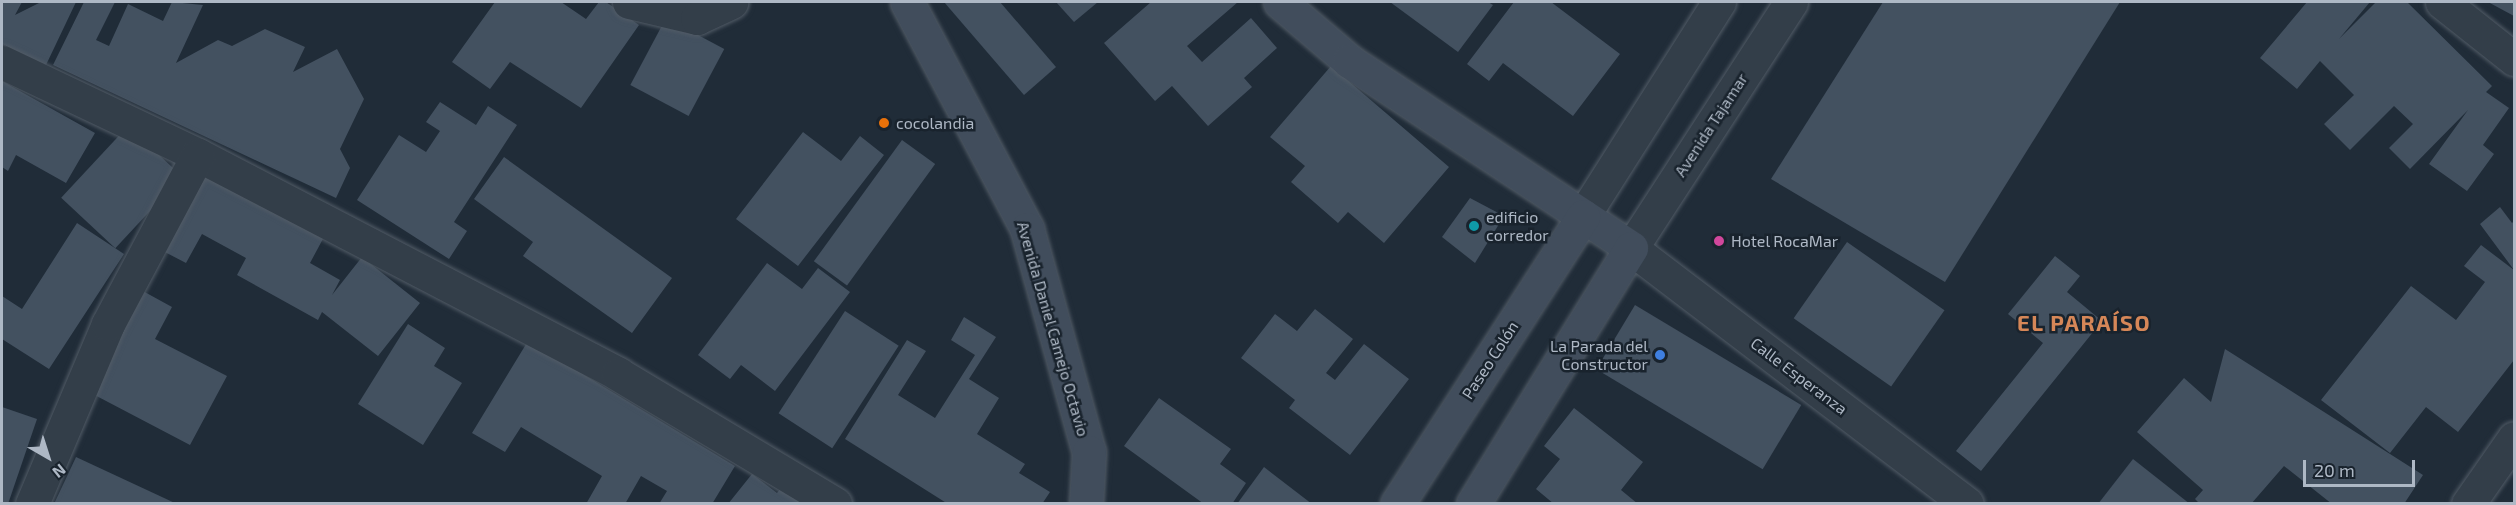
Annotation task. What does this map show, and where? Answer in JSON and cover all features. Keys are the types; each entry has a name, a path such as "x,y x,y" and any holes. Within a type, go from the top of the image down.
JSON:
{"main road":[{"name":"Avenida Daniel Camejo Octavio","path":"907,2 1027,229 1089,452 1086,504"},
{"path":"1280,2 1348,61 1631,248 1473,504"},
{"name":"Paseo Colón","path":"1397,504 1583,216"}],"street":[{"path":"629,2 697,18 732,2"},
{"path":"1583,216 1719,2"},
{"name":"Avenida Tajamar","path":"1631,248 1791,2"},
{"path":"2442,2 2514,59"},
{"path":"2,62 198,155 618,374 835,504"},
{"path":"32,504 108,324 198,155"},
{"name":"Calle Esperanza","path":"1631,248 1967,504"},
{"path":"2468,504 2514,438"}],"building":[{"path":"2,2 22,2 15,15 41,2 76,2 46,65 2,44"},
{"path":"84,2 115,2 96,40 109,46 128,4 163,21 172,2 203,5 176,63 218,40 232,46 265,29 305,47 293,72 337,49 364,99 340,149 350,168 336,198 53,65"},
{"path":"495,2 561,2 586,19 599,2 606,2 639,25 581,108 510,62 490,89 452,62"},
{"path":"944,2 1000,2 1056,67 1024,95"},
{"path":"1056,2 1098,2 1074,22"},
{"path":"1151,2 1238,2 1187,46 1202,62 1251,18 1277,48 1244,78 1252,87 1208,126 1172,86 1155,101 1104,43"},
{"path":"1390,2 1488,2 1493,5 1458,52"},
{"path":"1514,2 1551,2 1620,54 1573,116 1503,63 1489,81 1467,64"},
{"path":"1883,2 2120,2 1945,282 1771,179"},
{"path":"2307,2 2370,2 2339,39 2376,2 2407,2 2492,86 2486,92 2509,108 2483,145 2494,154 2467,191 2429,164 2468,110 2410,169 2389,148 2413,124 2394,106 2350,150 2324,124 2354,95 2320,61 2297,89 2260,58"},
{"path":"2488,2 2514,2 2514,16"},
{"path":"666,18 724,49 689,116 630,85"},
{"path":"1331,66 1449,167 1384,243 1348,212 1338,223 1291,182 1305,166 1270,137"},
{"path":"2,81 95,133 66,183 16,155 8,171 2,167"},
{"path":"440,102 476,125 488,106 517,125 454,222 467,231 449,259 357,200 399,135 426,152 440,131 426,122"},
{"path":"128,126 182,176 115,248 61,198"},
{"path":"803,132 841,161 860,136 884,155 798,266 736,219"},
{"path":"902,140 935,164 847,285 814,261"},
{"path":"504,157 672,278 632,333 523,256 533,242 474,199"},
{"path":"202,170 324,237 310,263 340,280 332,295 362,257 420,303 378,356 322,312 318,320 237,275 246,258 202,234 186,263 159,249"},
{"name":"edificio corredor","path":"1470,198 1504,216 1475,263 1442,237"},
{"path":"2500,207 2512,223 2514,221 2514,270 2480,224"},
{"path":"77,223 124,254 49,369 2,339 2,296 22,309"},
{"path":"1847,242 1944,310 1891,386 1794,318"},
{"path":"2481,245 2514,270 2514,360 2458,432 2426,407 2390,453 2321,400 2411,286 2456,320 2485,282 2464,266"},
{"path":"2055,256 2080,276 2067,292 2102,321 1981,471 1956,451 2043,343 2008,314"},
{"path":"767,263 802,289 818,268 850,292 775,391 741,365 730,379 698,355"},
{"path":"141,290 172,307 155,339 227,376 190,445 87,391"},
{"path":"1635,305 1801,405 1763,469 1596,369"},
{"path":"1315,309 1353,339 1326,373 1335,380 1364,344 1409,379 1350,455 1289,408 1295,400 1241,358 1275,314 1297,331"},
{"path":"845,311 899,346 832,448 779,413"},
{"path":"964,317 996,337 969,379 999,398 977,434 1025,464 1019,473 1050,492 1042,504 948,504 845,439 907,340 926,351 898,395 935,418 975,355 951,340"},
{"path":"408,324 445,348 434,366 462,383 423,445 358,404"},
{"path":"528,341 735,466 712,504 659,504 667,491 641,476 625,504 586,504 602,476 521,427 505,452 472,433"},
{"path":"2225,349 2423,475 2404,504 2332,504 2284,466 2251,504 2200,504 2195,499 2203,490 2137,432 2184,378 2211,402"},
{"path":"1159,398 1231,449 1220,464 1246,483 1232,504 1204,504 1124,446"},
{"path":"2,407 37,419 8,504 2,504"},
{"path":"1574,408 1643,462 1621,490 1638,504 1554,504 1536,489 1560,459 1544,446"},
{"path":"76,457 177,504 54,504"},
{"path":"2133,459 2190,504 2098,504"},
{"path":"1264,467 1312,504 1237,504"},
{"path":"752,474 777,493 789,478 820,504 728,504"}],"place":[{"name":"cocolandia","path":"884,123"},
{"name":"edificio corredor","path":"1474,226"},
{"name":"Hotel RocaMar","path":"1719,241"},
{"name":"La Parada del Constructor","path":"1660,355"}],"district":[{"name":"EL PARAÍSO","path":"2084,323"}]}
